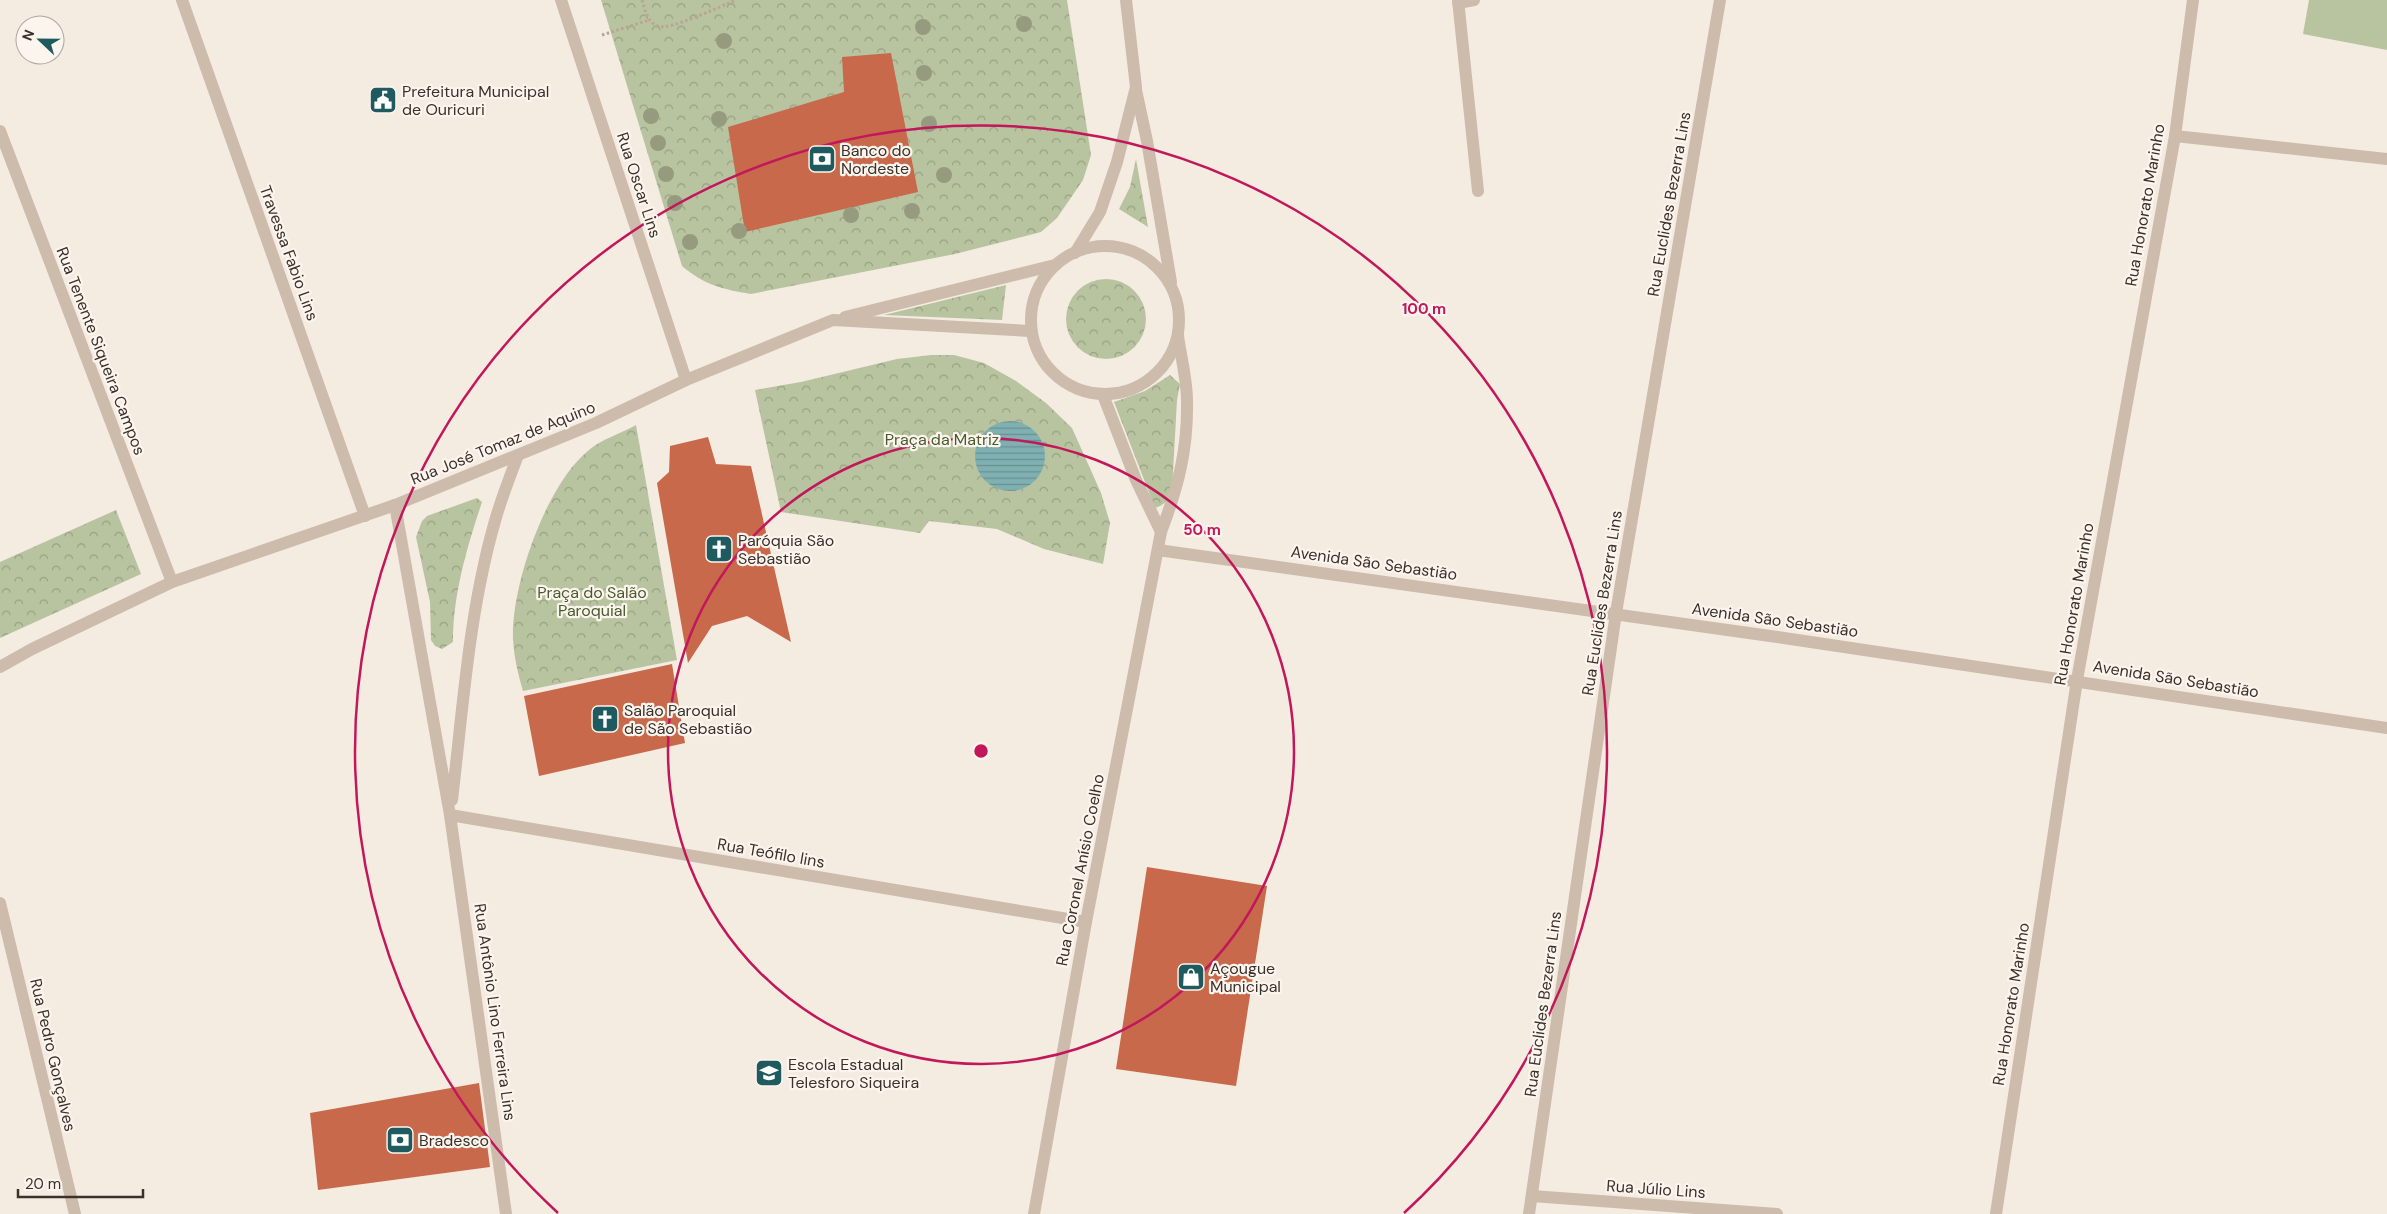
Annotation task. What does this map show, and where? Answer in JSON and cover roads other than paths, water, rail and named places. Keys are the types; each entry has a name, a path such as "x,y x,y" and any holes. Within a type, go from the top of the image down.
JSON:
{"street":[{"name":"Travessa Fabio Lins","path":"182,0 365,516"},
{"name":"Rua Oscar Lins","path":"561,0 686,380"},
{"path":"1126,0 1136,88 1148,141 1172,290"},
{"path":"1474,0 1458,1 1478,191"},
{"name":"Rua Euclides Bezerra Lins","path":"1529,1214 1616,613 1720,0"},
{"name":"Rua Honorato Marinho","path":"1996,1214 2077,680 2174,136 2193,0"},
{"path":"1075,253 1100,212 1117,162 1136,88"},
{"name":"Rua Tenente Siqueira Campos","path":"0,131 172,582"},
{"path":"2174,136 2387,159"},
{"name":"Rua Coronel Anísio Coelho","path":"1034,1214 1086,922 1161,532 1177,489 1186,442 1187,399 1178,336 1179,313 1172,290 1160,270 1142,256 1120,247 1098,246 1075,253 1055,265 1040,285 1032,308 1031,331 1039,356 1056,376 1077,390 1102,395 1128,392 1151,379 1167,360 1178,336"},
{"path":"833,320 1055,265"},
{"name":"Rua José Tomaz de Aquino","path":"0,667 32,649 172,582 395,505 614,415 686,380 833,320 1031,331"},
{"path":"1102,395 1136,480 1161,532"},
{"name":"Rua Antônio Lino Ferreira Lins","path":"450,815 468,664 479,592 495,521 518,455"},
{"name":"Rua Antônio Lino Ferreira Lins","path":"395,505 450,815 506,1214"},
{"name":"Avenida São Sebastião","path":"1158,550 1616,613 2077,680 2387,728"},
{"name":"Rua Teófilo lins","path":"450,815 1086,922"},
{"name":"Rua Pedro Gonçalves","path":"0,903 75,1214"},
{"name":"Rua Júlio Lins","path":"1532,1196 1777,1214"}],"water":[{"path":"1010,421 1029,427 1039,437 1045,456 1039,475 1029,485 1010,491 991,485 981,475 975,456 981,437 991,427"}],"place":[{"name":"Prefeitura Municipal de Ouricuri","path":"383,100"},
{"name":"Banco do Nordeste","path":"822,159"},
{"name":"Paróquia São Sebastião","path":"719,549"},
{"name":"Salão Paroquial de São Sebastião","path":"605,719"},
{"name":"Açougue Municipal","path":"1191,977"},
{"name":"Escola Estadual Telesforo Siqueira","path":"769,1073"},
{"name":"Bradesco","path":"400,1140"}],"park label":[{"name":"Praça da Matriz","path":"942,439"},
{"name":"Praça do Salão Paroquial","path":"592,601"}]}
